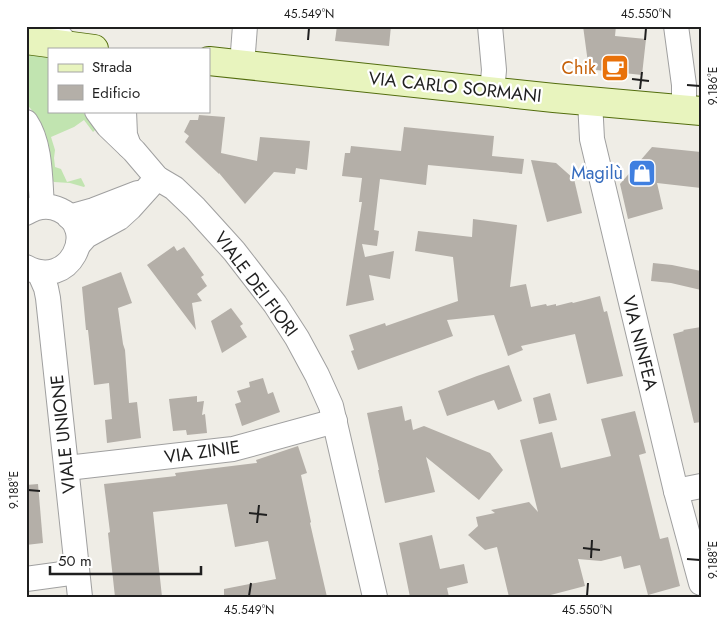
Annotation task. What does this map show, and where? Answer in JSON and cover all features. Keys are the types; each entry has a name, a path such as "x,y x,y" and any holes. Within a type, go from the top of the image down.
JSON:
{"main road":[{"path":"26,40 60,40 90,48"},
{"name":"VIA CARLO SORMANI","path":"210,61 692,110"}],"street":[{"path":"242,65 245,26"},
{"path":"490,26 494,70 492,91"},
{"path":"676,26 684,85 692,110"},
{"name":"VIA NINFEA","path":"590,101 592,139 676,491 701,583"},
{"name":"VIALE DEI FIORI","path":"98,112 108,126 130,146"},
{"name":"VIALE DEI FIORI","path":"124,112 125,135 151,184 174,188 234,251 275,304 297,338 317,375 331,406 335,421 374,597"},
{"path":"26,122 31,129 36,143 34,210 49,206 70,217 77,230 78,246"},
{"path":"70,217 94,210 151,184"},
{"name":"VIALE UNIONE","path":"33,270 50,273 61,269 74,257 78,246 86,236 119,218 151,184"},
{"name":"VIALE UNIONE","path":"33,270 46,288 48,298 80,597"},
{"name":"VIA ZINIE","path":"67,468 233,449 335,421"},
{"path":"676,491 701,486"},
{"path":"26,579 77,572"}],"green space":[{"path":"26,54 48,56 48,112 83,112 96,129 93,132 84,120 74,127 51,137 55,150 55,167 61,169 67,182 81,178 84,187 53,181 43,130 34,112 26,104"}],"building":[{"path":"337,26 391,26 389,46 335,41"},
{"path":"583,26 616,26 615,36 646,39 642,75 596,70 597,65 588,63"},
{"path":"199,115 225,117 221,153 257,161 260,137 310,141 307,170 296,168 295,174 274,172 245,204 219,173 185,142 189,136 184,132 190,120 198,120"},
{"path":"404,127 494,136 492,156 524,159 522,174 428,165 426,185 380,179 374,230 379,231 377,246 362,244 365,257 394,251 390,279 369,275 374,300 346,306 362,202 359,202 362,178 342,176 345,153 350,153 351,146 401,151"},
{"path":"652,147 701,152 701,188 657,183 663,209 628,219 620,184"},
{"path":"531,160 556,163 574,179 582,213 547,222"},
{"path":"473,219 517,225 510,287 526,284 531,307 546,304 547,306 556,304 556,306 600,296 604,312 607,311 623,376 587,384 575,334 521,346 523,350 508,356 494,315 447,320 453,336 358,370 351,351 354,350 349,335 385,323 386,326 458,301 453,257 415,251 418,231 472,237"},
{"path":"174,246 177,251 184,247 204,275 201,277 207,286 197,294 202,301 192,303 196,330 147,265"},
{"path":"653,263 701,271 701,290 671,283 651,281"},
{"path":"121,272 132,303 118,308 125,350 129,403 137,402 141,438 107,443 105,420 112,419 109,383 94,385 82,287"},
{"path":"231,308 243,324 240,326 247,337 222,353 211,321"},
{"path":"701,327 701,422 694,423 673,334"},
{"path":"509,365 522,401 498,410 494,400 447,416 438,391"},
{"path":"263,378 268,394 273,392 280,412 242,426 235,404 241,402 237,391 250,387 249,382"},
{"path":"550,393 557,420 539,424 533,398"},
{"path":"197,396 197,402 204,401 202,415 205,414 207,433 187,435 186,430 173,431 169,399"},
{"path":"402,406 405,421 411,419 413,430 424,426 490,453 503,470 479,500 426,457 435,492 385,503 367,413"},
{"path":"635,411 646,453 639,455 660,539 668,537 680,586 648,595 640,565 624,569 621,556 601,561 578,559 585,586 543,597 509,597 497,547 485,550 468,535 478,526 476,517 495,513 491,510 529,502 538,512 520,440 552,432 561,468 611,456 601,419"},
{"path":"298,446 307,473 301,475 327,597 224,597 224,589 276,579 268,541 235,547 227,504 153,512 162,597 115,597 104,484 176,476 175,473 257,463 256,460"},
{"path":"38,484 43,543 26,545 26,485"},
{"path":"432,535 440,569 464,564 468,583 447,588 449,597 410,597 399,543"}],"place":[{"name":"Chik","path":"615,68"},
{"name":"Magilù","path":"642,173"}]}
